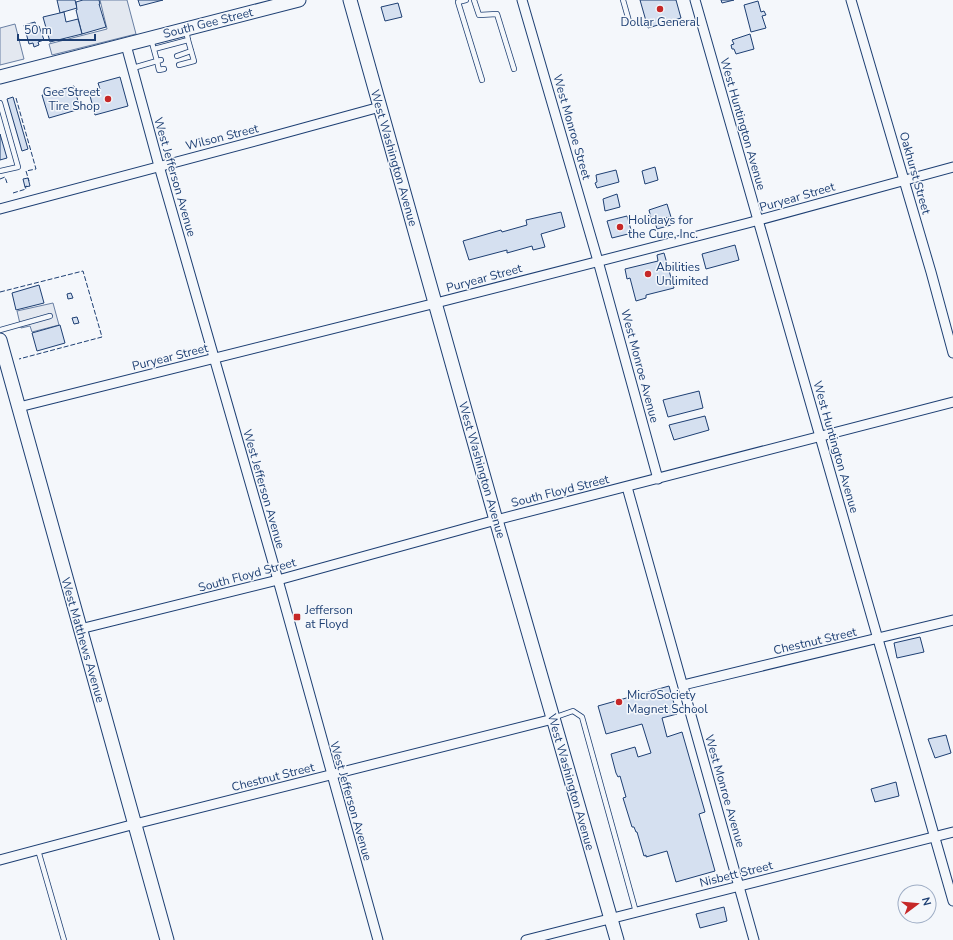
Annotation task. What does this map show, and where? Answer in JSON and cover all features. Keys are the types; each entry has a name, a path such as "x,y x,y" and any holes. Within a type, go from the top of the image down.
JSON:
{"street":[{"name":"South Gee Street","path":"0,77 126,44 152,44 187,35 299,0"},
{"name":"West Washington Avenue","path":"350,0 496,520 617,940"},
{"name":"West Monroe Street","path":"522,0 598,261"},
{"name":"West Huntington Avenue","path":"696,0 953,901"},
{"name":"Oakhurst Street","path":"851,0 931,272 953,353"},
{"name":"West Jefferson Avenue","path":"126,44 159,166 278,580 378,940"},
{"name":"Wilson Street","path":"0,209 380,107"},
{"name":"Puryear Street","path":"19,407 436,303 758,220 953,167"},
{"name":"West Monroe Avenue","path":"598,261 658,479"},
{"name":"West Matthews Avenue","path":"0,340 167,940"},
{"name":"South Floyd Street","path":"80,629 278,580 496,520 953,402"},
{"name":"West Monroe Avenue","path":"627,487 754,940"},
{"name":"Chestnut Street","path":"683,685 953,620"},
{"name":"Chestnut Street","path":"0,860 135,824 553,719"},
{"name":"Nisbett Street","path":"526,940 953,832"}],"lane":[{"path":"466,0 458,2 482,80"},
{"path":"474,0 479,16 497,14 514,70"},
{"path":"623,0 629,21"},
{"path":"179,65 194,61 187,35"},
{"path":"152,44 159,61 160,70 164,69"},
{"path":"177,56 191,51"},
{"path":"133,68 159,61"},
{"path":"0,102 18,167 0,171"},
{"path":"0,330 50,316"},
{"path":"553,719 574,711 582,717 636,912"},
{"path":"38,850 64,940"}],"shaded area":[{"path":"100,0 127,0 136,34 52,55 49,44 107,29"},
{"path":"15,24 24,59 0,65 0,28"},
{"path":"53,303 59,325 32,332 30,326 21,328 17,311"}],"building":[{"path":"57,0 75,0 77,8 60,13"},
{"path":"83,0 99,0 106,27 82,34 76,10 76,2"},
{"path":"138,0 163,0 140,6"},
{"name":"Dollar General","path":"640,0 676,0 681,18 648,28"},
{"path":"721,0 734,0 722,3"},
{"path":"758,1 761,12 764,11 766,15 762,16 766,28 751,32 744,5"},
{"path":"398,3 402,17 385,21 381,7"},
{"path":"64,12 66,22 78,19 82,34 50,42 43,17"},
{"path":"35,22 36,27 39,26 44,40 38,42 39,45 34,47 33,43 29,44 24,25"},
{"path":"750,34 754,49 736,54 734,49 732,49 731,45 734,44 732,40"},
{"name":"Gee Street Tire Shop","path":"120,77 128,106 95,115 89,92 100,89 98,83"},
{"path":"74,86 80,109 49,118 42,95"},
{"path":"13,97 28,149 22,151 7,99"},
{"path":"0,134 7,158 0,160"},
{"path":"655,167 658,180 645,184 642,171"},
{"path":"616,170 619,182 597,188 595,183 597,182 596,175"},
{"path":"28,178 30,186 25,187 23,179"},
{"path":"617,194 620,207 605,211 603,199"},
{"path":"667,204 671,217 652,222 649,210"},
{"path":"561,212 565,227 541,234 545,247 533,250 532,246 507,253 507,250 469,260 463,241 501,230 502,232 527,225 526,220"},
{"name":"Holidays for the Cure, Inc.","path":"627,216 632,233 612,238 607,221"},
{"path":"669,217 671,225 657,229 655,222"},
{"path":"735,245 739,260 706,269 702,254"},
{"name":"Abilities Unlimited","path":"664,253 674,288 646,295 646,298 636,301 630,278 627,279 625,269 658,261 657,255"},
{"path":"39,285 44,303 16,310 12,293"},
{"path":"71,293 73,298 68,299 67,294"},
{"path":"77,317 79,323 74,324 72,318"},
{"path":"60,325 65,343 37,351 32,333"},
{"path":"699,391 703,408 668,417 663,400"},
{"path":"705,416 709,430 674,440 669,425"},
{"path":"920,637 924,652 897,658 894,643"},
{"path":"669,686 677,714 662,718 667,737 682,732 705,812 699,814 715,871 676,882 667,851 646,857 646,855 644,856 637,832 634,827 632,827 623,798 626,797 620,776 618,777 616,773 611,754 635,747 638,757 651,753 642,724 606,734 598,706"},
{"path":"946,735 951,753 935,758 928,739"},
{"path":"896,782 899,796 875,802 871,789"},
{"path":"724,907 727,921 700,928 696,914"}],"fence":[{"path":"16,98 36,169 26,171 29,181"},
{"path":"0,179 5,177 7,183"},
{"path":"13,193 26,189 25,187 27,186"},
{"path":"0,292 83,271 102,337 19,359"}],"place":[{"name":"Dollar General","path":"660,9"},
{"name":"Gee Street Tire Shop","path":"108,99"},
{"name":"Holidays for the Cure, Inc.","path":"620,227"},
{"name":"Abilities Unlimited","path":"648,274"},
{"name":"Jefferson at Floyd","path":"297,617"},
{"name":"MicroSociety Magnet School","path":"619,702"}]}
